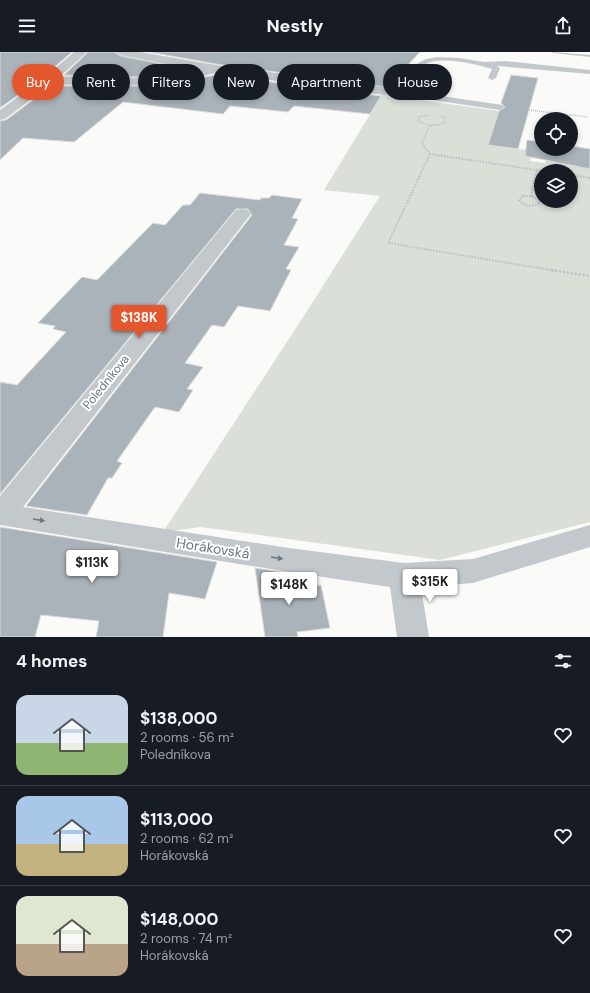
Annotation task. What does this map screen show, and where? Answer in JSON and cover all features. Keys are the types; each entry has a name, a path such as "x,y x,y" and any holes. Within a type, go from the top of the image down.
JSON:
{"street":[{"path":"64,67 81,52"},
{"path":"121,52 213,68"},
{"path":"64,80 129,82 170,80 213,70"},
{"path":"269,76 383,91"},
{"path":"0,116 22,100"},
{"name":"Poledníkova","path":"0,514 242,214"},
{"name":"Horákovská","path":"0,514 281,559 404,576 473,571 590,536"},
{"path":"404,576 413,637"}],"lane":[{"path":"421,64 432,60 506,64 590,72"},
{"path":"486,64 496,68 492,78"},
{"path":"451,100 500,107"}],"path":[{"path":"436,114 443,100"},
{"path":"529,110 588,118"},
{"path":"436,114 445,118 445,122 430,125 420,122 418,119 422,116 436,114"},
{"path":"430,125 422,143 430,154 534,170"},
{"path":"430,154 388,242 590,276"},
{"path":"578,176 590,178"},
{"path":"531,196 534,183"},
{"path":"523,196 531,196 539,200 540,203 537,205 524,205 519,200 523,196"}],"shaded area":[{"path":"106,53 156,59 178,64 138,64 138,67 130,67 134,63 125,62 122,64 80,64 87,58"},
{"path":"72,71 72,78 65,77"},
{"path":"130,75 138,76 138,80 130,80"},
{"path":"383,93 383,100 419,100 500,111 488,145 533,151 530,161 545,163 547,159 568,164 534,164 534,208 578,208 578,166 590,169 590,522 440,560 201,527 172,531 165,529 309,308 380,196 324,190"}],"building":[{"path":"0,52 72,52 58,64 12,64 12,99 0,108"},
{"path":"88,52 114,52 121,56 162,64 138,64 138,77 130,77 130,64 75,64"},
{"path":"149,52 420,52 409,64 383,64 383,86 375,85 375,64 277,64 277,72 269,71 269,64 216,64"},
{"path":"72,67 72,75 64,75"},
{"path":"213,75 213,100 269,100 269,82 277,83 277,100 375,100 375,95 381,96 370,114 294,106 288,112 230,106 223,114 123,102 74,142 23,138 0,160 0,121 6,120 33,100 64,100 64,86 72,86 72,100 130,100 130,86 138,86 138,100 205,100 205,77"},
{"path":"511,75 538,78 518,149 488,145 499,111 505,107 501,103"},
{"path":"527,140 534,141 534,156 578,156 578,147 590,149 590,169 578,167 578,164 565,164 525,156"},
{"path":"200,193 260,200 261,198 269,198 272,195 302,199 292,218 298,219 284,245 299,247 286,269 291,270 270,311 238,306 224,327 212,325 185,363 203,367 187,389 193,390 179,412 155,407 117,461 122,463 112,478 108,478 87,515 26,506 252,215 248,209 236,209 0,494 0,382 17,385 66,332 53,329 55,326 38,323 82,277 97,280 153,223 165,225 183,205 190,205"},
{"path":"0,527 217,562 205,599 169,593 163,637 96,637 99,621 41,615 35,637 0,637"},
{"path":"255,568 287,573 289,589 321,585 330,628 297,632 298,637 265,637"}],"waterway":[{"path":"553,52 590,56"}]}
